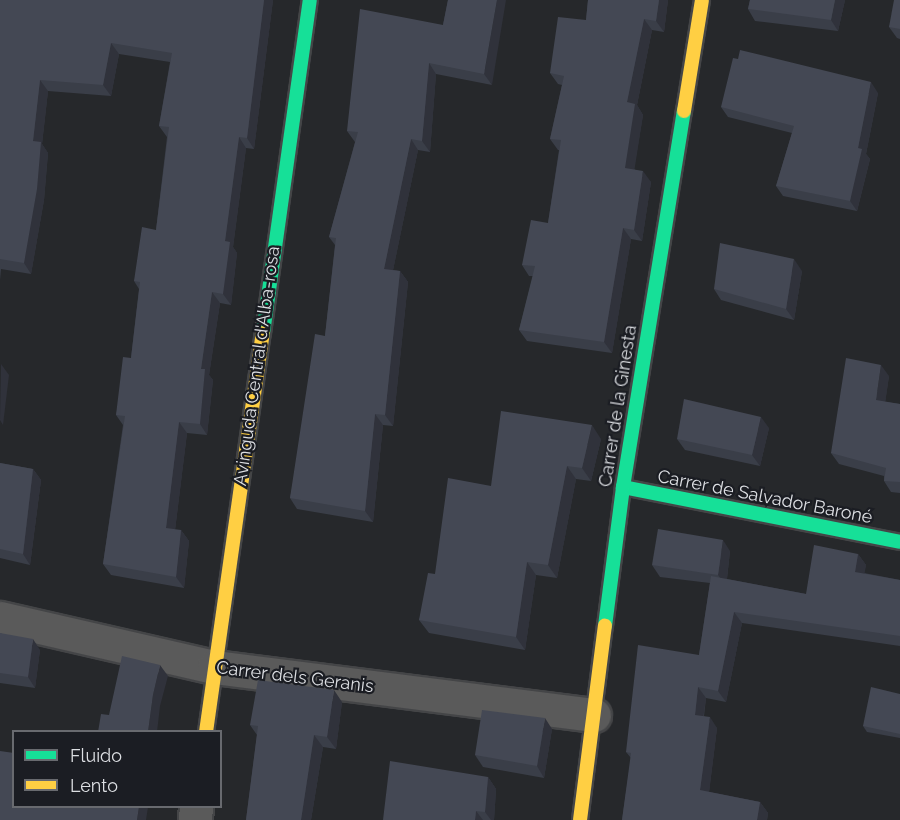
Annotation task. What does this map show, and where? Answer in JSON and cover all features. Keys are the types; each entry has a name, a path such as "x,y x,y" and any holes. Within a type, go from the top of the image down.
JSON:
{"street":[{"name":"Avinguda Central d'Alba-rosa","path":"206,730 310,0"},
{"name":"Carrer de la Ginesta","path":"580,820 623,487 702,0"},
{"name":"Carrer de Salvador Baroné","path":"623,487 900,542"},
{"name":"Carrer dels Geranis","path":"0,618 214,667 594,715"}],"building":[{"path":"0,0 264,0 247,138 239,137 225,241 230,242 223,294 212,292 201,369 205,369 200,424 179,422 166,528 181,530 176,577 103,564 125,416 116,415 123,357 131,358 140,282 134,281 142,227 156,230 169,127 159,126 172,53 111,43 103,85 40,80 33,141 41,142 37,189 24,263 0,259"},
{"path":"448,0 497,0 484,74 429,63 422,141 411,139 384,269 400,271 385,415 375,414 365,511 290,498 315,334 325,336 336,238 329,237 358,132 347,131 360,9 443,25"},
{"path":"588,0 659,0 656,21 644,19 627,102 635,104 625,168 643,171 634,230 623,228 604,342 519,330 535,266 522,265 531,220 548,223 561,140 550,139 564,76 550,73 558,17 586,20"},
{"path":"750,0 835,0 831,20 748,9"},
{"path":"894,0 900,0 900,29 889,27"},
{"path":"740,50 871,82 858,148 862,149 850,201 776,186 794,126 721,107 733,58 738,59"},
{"path":"720,243 794,259 786,309 714,289"},
{"path":"846,358 881,365 876,400 900,404 900,482 884,481 886,468 831,453"},
{"path":"684,399 761,417 752,455 677,439"},
{"path":"501,411 592,425 582,468 567,466 548,565 527,562 516,637 419,620 428,573 435,574 448,478 491,486"},
{"path":"0,463 33,469 23,554 0,549"},
{"path":"658,529 723,540 718,575 652,565"},
{"path":"814,545 858,554 855,572 900,580 900,636 734,612 718,691 698,687 695,715 710,717 700,790 760,802 757,820 622,820 631,753 626,752 638,645 699,655 711,576 806,594"},
{"path":"0,633 33,639 28,677 0,673"},
{"path":"122,656 160,665 148,730 98,730 101,714 109,715"},
{"path":"258,680 334,690 327,737 314,735 301,820 246,820 258,726 250,725"},
{"path":"871,687 900,694 900,734 863,726"},
{"path":"482,710 545,718 537,766 475,755"},
{"path":"0,751 12,753 12,808 139,808 137,820 0,820"},
{"path":"390,761 488,777 485,812 476,811 475,820 383,820"}],"traffic: fast":[{"path":"263,333 310,0"},
{"path":"605,626 623,487 684,111"},
{"path":"623,487 900,542"}],"traffic: slow":[{"path":"684,111 702,0"},
{"path":"206,730 263,333"},
{"path":"580,820 605,626"}]}
